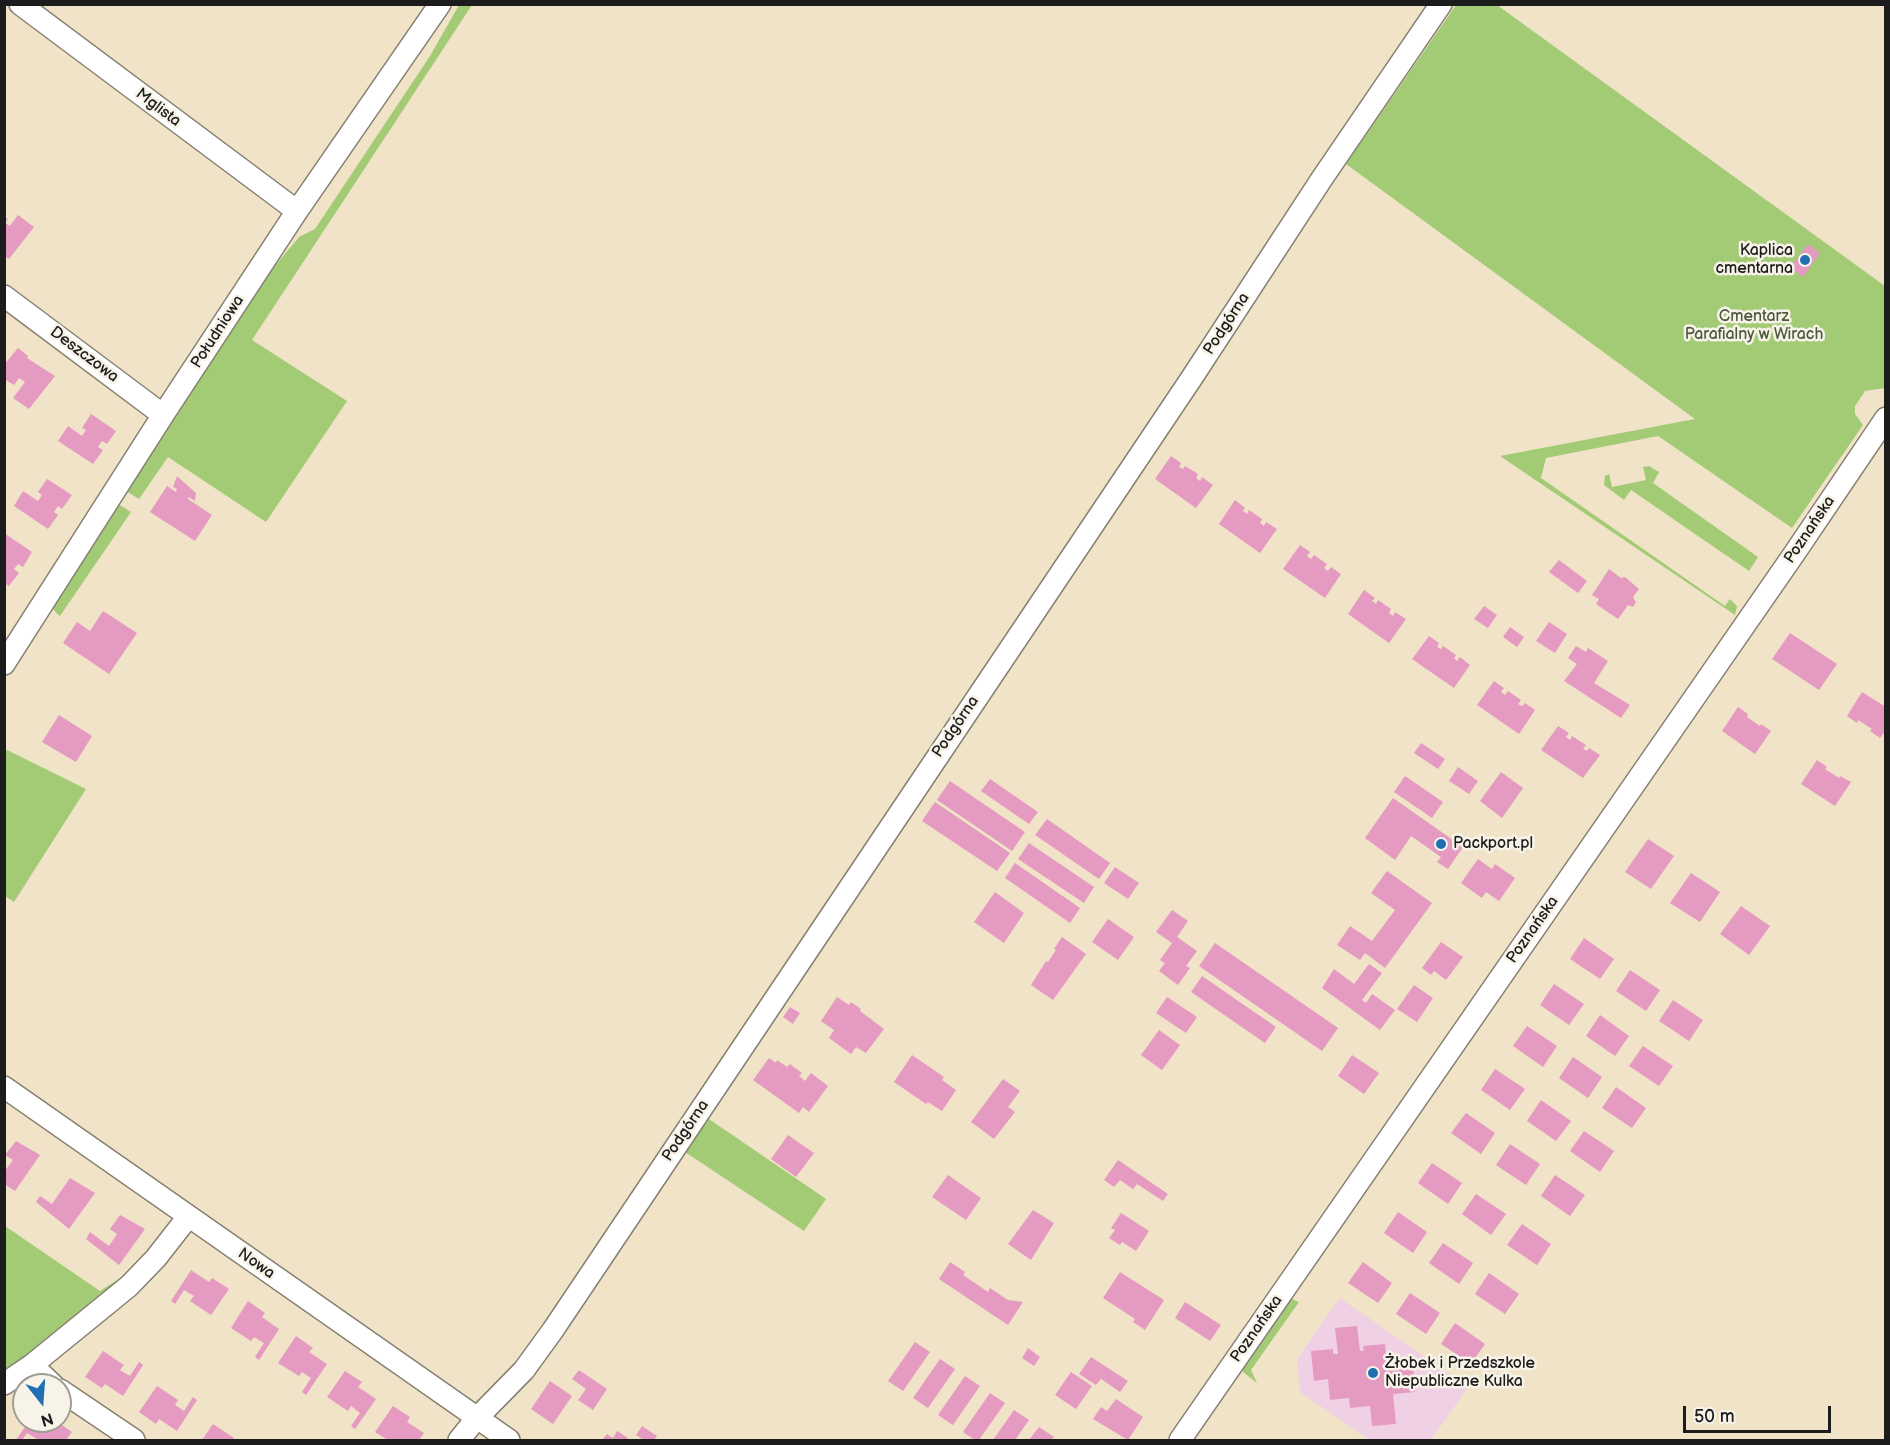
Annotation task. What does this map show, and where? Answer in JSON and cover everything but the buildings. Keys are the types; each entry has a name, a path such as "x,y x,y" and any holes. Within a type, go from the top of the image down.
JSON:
{"street":[{"name":"Mglista","path":"20,4 297,211"},
{"name":"Południowa","path":"4,664 11,640 297,211 440,4"},
{"name":"Podgórna","path":"459,1440 476,1419 524,1370 553,1330 1441,4"},
{"name":"Deszczowa","path":"4,296 163,415"},
{"name":"Poznańska","path":"1180,1440 1886,418"},
{"name":"Nowa","path":"4,1087 509,1440"},
{"path":"4,1384 32,1365 136,1279 189,1217"},
{"path":"32,1365 40,1373"},
{"path":"72,1398 135,1440"}],"shaded area":[{"name":"Żłobek i Przedszkole Niepubliczne Kulka","path":"1340,1298 1468,1387 1431,1440 1370,1440 1300,1392 1297,1359"}],"green space":[{"path":"459,5 472,5 252,340 347,401 266,522 168,457 139,499 123,489 249,297 299,237 315,229 430,56"},
{"name":"Cmentarz Parafialny w Wirach","path":"1456,5 1497,5 1885,286 1885,388 1865,391 1855,406 1855,414 1863,425 1792,528 1658,436 1546,458 1541,478 1725,606 1730,599 1737,606 1735,615 1500,456 1695,419 1346,164"},
{"path":"1649,466 1659,472 1653,483 1758,557 1749,571 1631,490 1624,500 1604,485 1605,476 1609,474 1612,487 1646,480 1643,467"},
{"path":"115,502 131,512 60,616 52,607"},
{"path":"5,749 86,789 14,902 5,896"},
{"path":"709,1119 826,1199 804,1231 685,1152"},
{"path":"5,1226 100,1291 128,1273 5,1374"},
{"path":"1288,1300 1299,1302 1251,1370 1257,1383 1243,1372 1243,1364"}],"place":[{"name":"Kaplica cmentarna","path":"1805,260"},
{"name":"Packport.pl","path":"1441,844"},
{"name":"Żłobek i Przedszkole Niepubliczne Kulka","path":"1373,1373"}]}
